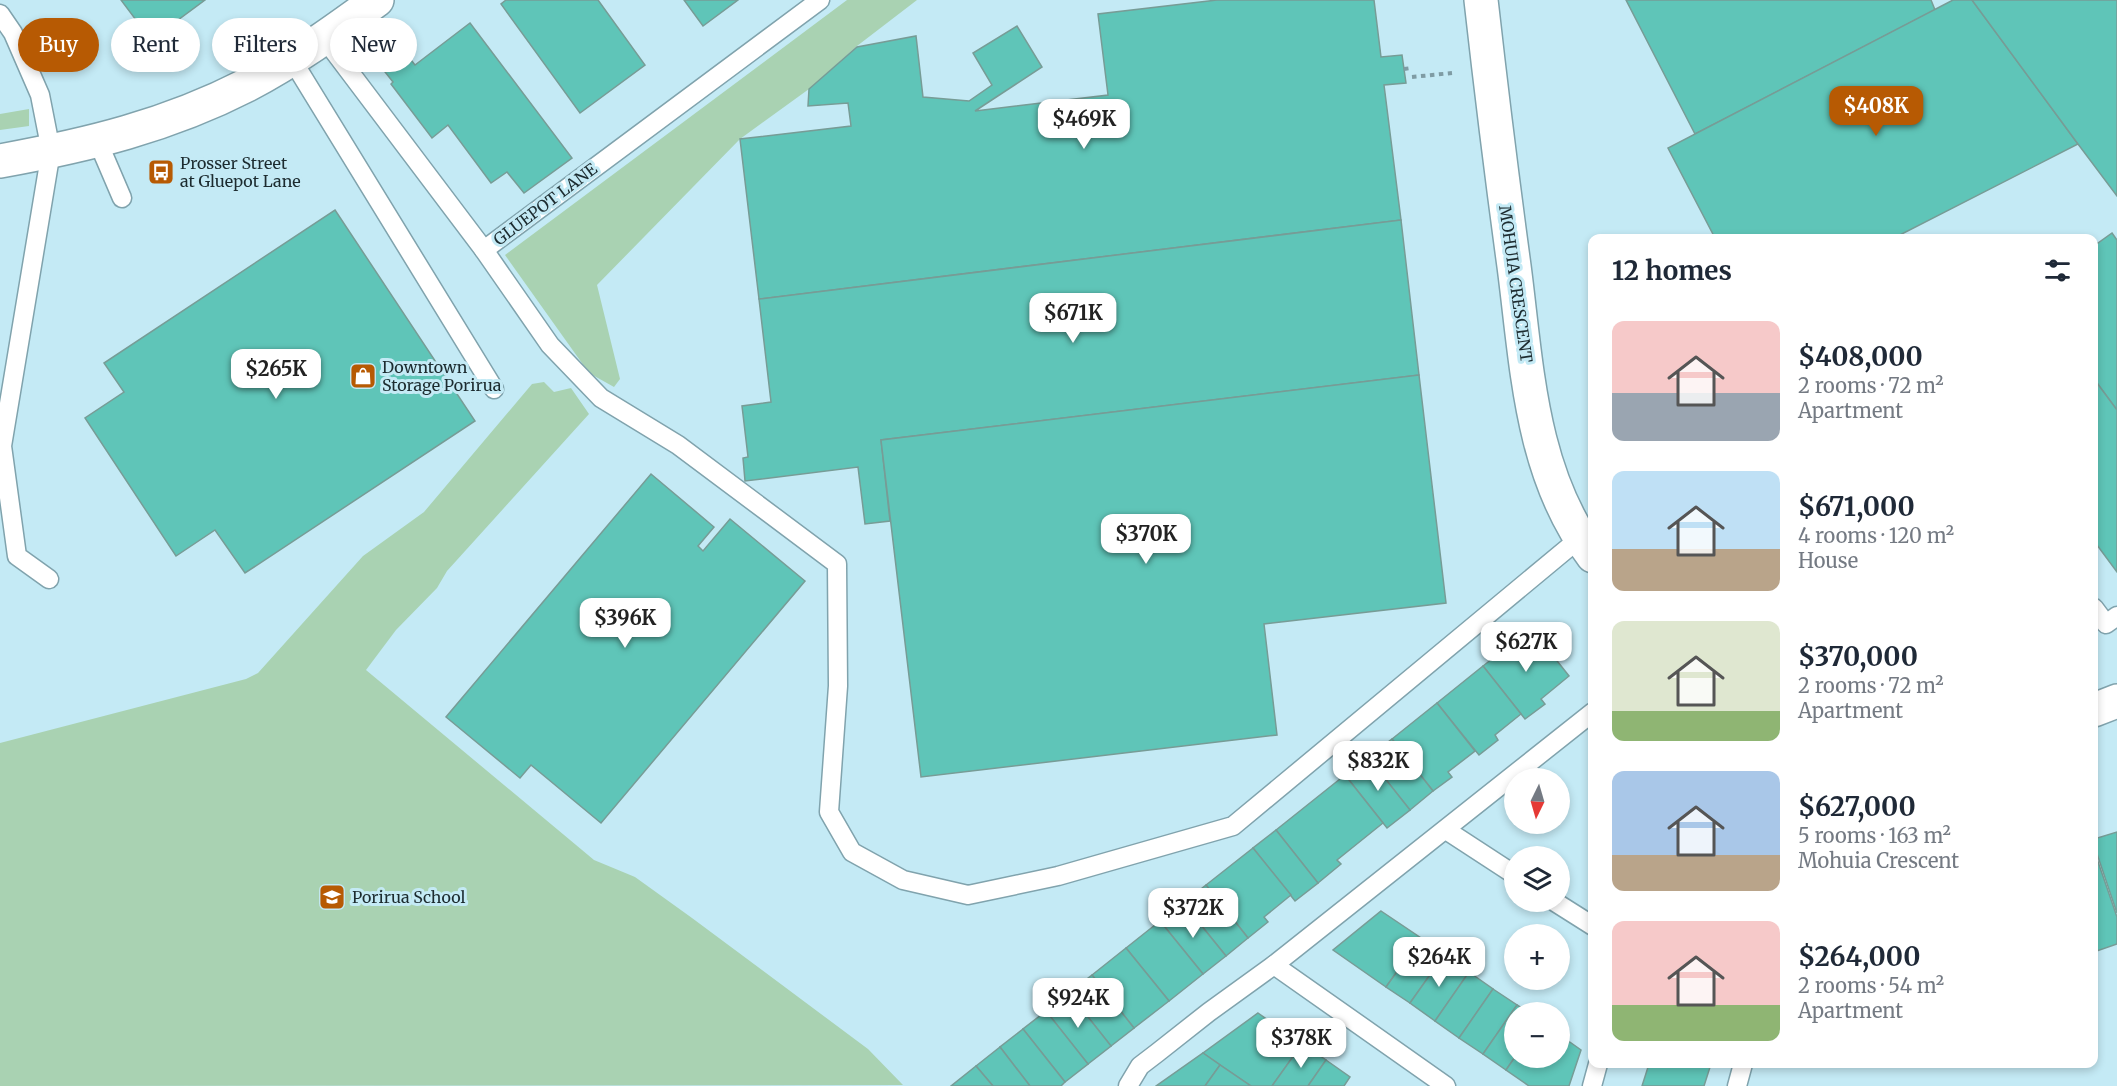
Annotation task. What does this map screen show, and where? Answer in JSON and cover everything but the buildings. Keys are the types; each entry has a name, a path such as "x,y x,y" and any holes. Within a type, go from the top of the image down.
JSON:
{"street":[{"path":"318,42 377,0"},
{"name":"MOHUIA CRESCENT","path":"1481,0 1534,419 1549,474 1586,547"},
{"path":"0,161 98,142 188,112 248,84 268,72"},
{"path":"2098,708 2117,701"}],"lane":[{"name":"GLUEPOT LANE","path":"324,38 484,250 820,0"},
{"path":"0,14 13,33 40,95 51,152 2,446 17,556 49,579"},
{"path":"300,72 494,389"},
{"path":"98,142 122,198"},
{"path":"484,250 550,345 601,398 678,445 837,564 838,686 829,812 852,852 903,880 968,895 1058,876 1233,826 1586,547"},
{"path":"2098,613 2106,624 2117,616"},
{"path":"1128,1086 1140,1066 1148,1059 1274,965 1588,716"},
{"path":"1446,830 1504,868"},
{"path":"1570,911 1588,923"},
{"path":"1274,965 1446,1086"},
{"path":"1592,1086 1597,1068"},
{"path":"1737,1086 1742,1068"}],"path":[{"path":"1404,69 1411,68"},
{"path":"1412,77 1457,72"}],"green space":[{"path":"847,0 917,0 857,46 809,89 740,139 597,285 620,379 614,387 589,373 505,255"},
{"path":"29,109 29,126 0,130 0,114"},
{"name":"Porirua School","path":"544,382 554,392 571,388 589,414 447,571 437,588 396,630 366,670 594,860 635,877 692,918 868,1049 903,1085 0,1086 0,743 246,679 258,673 363,556 424,512 532,384"}],"place":[{"name":"Prosser Street at Gluepot Lane","path":"161,172"},
{"name":"Downtown Storage Porirua","path":"363,376"},
{"name":"Porirua School","path":"332,897"}]}
